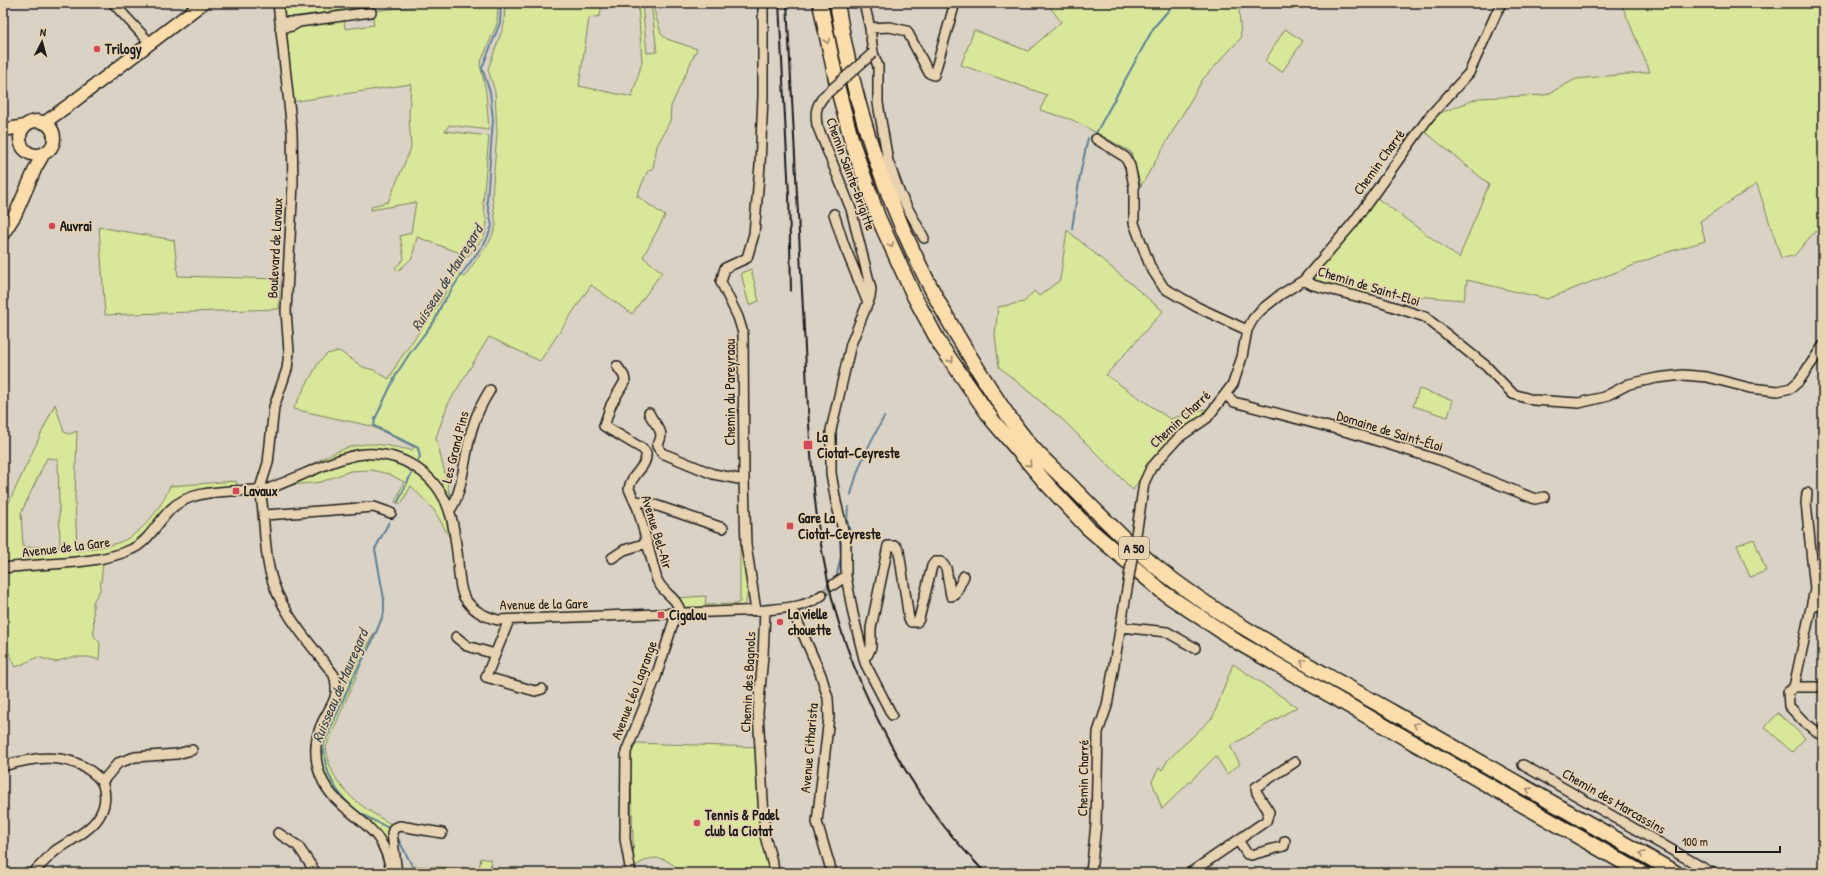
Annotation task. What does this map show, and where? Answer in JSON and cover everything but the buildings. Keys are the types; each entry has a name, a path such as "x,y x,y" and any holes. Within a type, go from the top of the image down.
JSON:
{"highway":[{"name":"A 50","path":"820,3 833,67 852,142 878,217 914,296 941,346 993,420 1051,489 1088,528 1164,593 1239,643 1642,873"},
{"name":"A 50","path":"837,3 857,97 869,138 898,219 926,282 946,318 995,396 1032,447 1125,541 1180,584 1242,626 1676,873"}],"main road":[{"path":"44,153 35,154 23,145 15,135 3,130 25,126 34,122 44,122 73,102 203,3"},
{"path":"3,234 15,215 39,160 52,146 58,123 73,102"},
{"path":"44,122 50,127 54,135"},
{"path":"25,126 21,135 23,145 29,159 29,181"}],"street":[{"path":"114,3 150,43"},
{"name":"Chemin du Pareyraou","path":"760,610 746,545 743,333 738,317 721,282 725,268 747,258 754,234 760,171 763,96 763,3"},
{"path":"864,3 870,28 873,53 878,66 878,103 888,161 900,194 924,238"},
{"path":"870,28 890,27 907,31 931,75 936,73 955,3"},
{"name":"Chemin Charré","path":"1091,873 1096,824 1098,732 1107,706 1144,483 1151,468 1178,438 1207,418 1234,384 1242,357 1247,330 1261,310 1280,295 1304,280 1353,223 1435,109 1469,73 1501,3"},
{"name":"Boulevard de Lavaux","path":"277,5 292,146 293,184 286,311 289,352 287,369 274,407 268,463 260,490 265,515 269,570 278,595 291,618 334,675 337,686 337,693 332,707 319,731 316,750 318,770 336,801 378,838 384,847 392,873"},
{"path":"280,25 371,12"},
{"name":"Chemin Sainte-Brigitte","path":"873,53 824,96 817,104 815,115 817,125 851,209 871,289 868,303 851,344 831,430 831,473 836,502 846,542 846,576 864,658 892,715"},
{"path":"1096,139 1125,157 1130,166 1134,186 1134,224 1150,266 1164,288 1197,307 1247,330"},
{"path":"834,214 844,245 868,303"},
{"name":"Chemin de Saint-Eloi","path":"1304,280 1313,285 1379,302 1424,317 1486,366 1513,394 1533,400 1579,403 1604,397 1629,384 1657,378 1684,375 1707,377 1738,385 1778,391 1791,388 1799,380 1823,346"},
{"name":"Avenue Bel-Air","path":"617,366 624,376 625,381 611,405 604,424 606,428 643,449 646,453 644,463 629,486 629,491 635,501 657,580 661,587 675,598 678,614"},
{"name":"Les Grand Pins","path":"449,511 455,506 472,426 479,409 490,390"},
{"name":"Domaine de Saint-Éloi","path":"1226,395 1234,402 1355,434 1439,460 1535,499 1544,497"},
{"path":"649,412 662,434 662,440 657,446 662,453 713,474 744,480"},
{"name":"Avenue de la Gare","path":"3,568 102,558 120,554 134,549 152,532 171,509 190,496 260,490 286,483 339,460 352,456 377,454 394,457 407,462 421,470 438,487 449,511 463,595 473,609 481,614 498,620 509,620 678,614 791,607"},
{"path":"1807,494 1806,503 1815,582 1813,606 1791,690 1790,706 1804,722 1823,736"},
{"path":"635,501 646,502 723,528"},
{"path":"265,515 374,507 391,513"},
{"path":"612,558 624,550 647,543"},
{"path":"864,658 868,654 871,647 871,628 888,546 896,546 899,551 909,619 911,622 917,622 919,619 932,566 935,562 941,562 946,568 951,596 955,594 964,576"},
{"path":"834,585 846,576"},
{"path":"791,607 810,602 822,595"},
{"path":"1813,606 1823,603"},
{"name":"Avenue Citharista","path":"791,607 820,675 828,698 829,717 817,822 832,873"},
{"name":"Chemin des Bagnols","path":"760,610 763,656 758,712 765,836 775,873"},
{"name":"Avenue Léo Lagrange","path":"630,873 625,839 626,752 656,677 678,614"},
{"path":"509,620 486,674 488,678 535,691 542,689"},
{"path":"1121,627 1167,632 1195,648"},
{"path":"456,637 467,646 495,654"},
{"path":"1791,690 1823,687"},
{"path":"102,782 118,763 135,757 177,754 192,750"},
{"path":"3,766 24,760 57,758 79,764 97,776 102,782 105,798 100,815 93,823 53,853 33,873"},
{"path":"1190,873 1266,821 1269,817 1269,812 1257,793 1256,787 1295,762"},
{"name":"Chemin des Marcassins","path":"1523,765 1712,873"},
{"path":"397,873 392,832 400,826 442,833"},
{"path":"278,833 298,846 316,873"},
{"path":"1238,840 1247,854 1251,855 1284,846 1285,841"}],"green space":[{"path":"280,3 367,3 368,7 282,18"},
{"path":"417,3 498,3 497,24 480,64 486,92 489,130 449,125 445,131 489,136 483,203 487,224 484,237 468,256 417,237 412,258 398,271 395,268 404,259 400,236 411,233 416,202 371,210 372,206 388,202 411,148 409,116 411,84 291,102 286,38 289,30 295,26 344,19 345,29 374,25 372,11 417,6"},
{"path":"505,3 602,3 600,16 589,18 579,86 632,97 642,62 638,3 642,3 647,53 657,52 651,3 654,3 655,14 661,34 667,39 697,49 671,106 670,121 657,146 653,168 647,172 637,196 665,216 643,257 662,272 632,314 591,285 540,361 489,337 448,404 436,437 450,495 447,497 433,478 372,452 290,477 338,451 358,445 385,445 412,450 414,447 371,426 293,409 319,362 327,354 339,351 363,367 374,370 389,379 398,362 442,299 456,272 464,277 490,241 496,226 492,196 497,133 495,92 488,69 504,25"},
{"path":"1054,3 1245,3 1239,10 1241,38 1203,79 1141,186 1131,152 1073,120 1040,110 1047,95 961,65 974,30 1028,51 1061,22 1050,7"},
{"path":"1621,3 1823,3 1823,236 1815,231 1794,256 1781,258 1757,184 1700,221 1705,241 1665,253 1547,299 1467,280 1464,300 1353,291 1315,280 1312,274 1377,198 1459,258 1489,184 1424,131 1435,115 1479,98 1546,95 1576,79 1650,72"},
{"path":"1285,29 1303,41 1282,72 1265,61"},
{"path":"99,227 174,240 178,276 279,279 279,309 105,315"},
{"path":"1067,230 1163,311 1106,375 1170,419 1205,409 1208,410 1164,446 1133,490 1063,420 999,367 995,335 998,307 1024,302 1034,291 1039,296 1060,280"},
{"path":"751,269 759,301 749,305 741,273"},
{"path":"1419,389 1453,400 1448,417 1413,406"},
{"path":"55,404 64,432 69,434 77,431 75,496 77,551 115,544 136,533 144,526 162,503 170,486 236,481 237,485 185,494 172,502 141,540 128,547 104,554 3,564 3,515","holes":["47,458 58,459 60,547 23,547 21,513"]},
{"path":"364,458 398,462 406,465 420,476 433,490 443,505 448,519 450,538 434,510 411,486 401,504 395,502 404,482 389,474 371,470 350,471 321,482 291,485 344,462"},
{"path":"1754,539 1766,571 1750,577 1737,545"},
{"path":"740,545 748,587 745,603 741,608 691,611 684,608 676,598 706,596 705,605 736,604 740,602"},
{"path":"103,563 100,590 93,602 94,636 100,643 99,660 89,657 72,657 55,662 38,657 16,667 3,641 3,573"},
{"path":"375,632 326,747 333,773 340,784 367,810 391,824 393,838 390,851 343,802 332,787 325,772 321,757 321,741 325,728 337,704 341,691"},
{"path":"1233,664 1297,707 1230,746 1240,764 1227,774 1216,756 1162,809 1152,781 1159,768 1162,770 1168,760 1213,717"},
{"path":"1778,713 1805,738 1792,752 1765,727"},
{"name":"Tennis & Padel club la Ciotat","path":"633,743 758,747 773,873 682,873 671,863 660,858 648,860 634,867 630,755"},
{"path":"481,858 491,860 490,869 496,870 496,873 417,873 414,866 479,869"}],"waterway":[{"name":"Ruisseau de Mauregard","path":"416,464 420,457 418,448 374,426 375,419 397,373 435,320 441,306 463,272 486,241 492,226 487,201 493,120 490,92 482,68 500,23 501,3"},
{"path":"1096,133 1154,27 1175,3"},
{"path":"1072,229 1080,175 1088,138"},
{"path":"851,495 861,464 884,417"},
{"name":"Ruisseau de Mauregard","path":"398,502 413,470"},
{"path":"848,507 847,520 851,537 850,539"},
{"name":"Ruisseau de Mauregard","path":"389,522 375,549 384,599 384,613 372,642 353,677 324,743 324,753 328,773 332,782 344,799 359,812 390,829"},
{"path":"837,574 841,556 840,542"},
{"name":"Ruisseau de Mauregard","path":"395,833 416,873"}],"tunnel":[{"path":"822,595 833,585"}],"railway":[{"path":"779,3 789,195 791,291"},
{"path":"787,3 811,458 814,495 825,568 833,603 844,639 863,687 886,736 913,782 928,804 948,831 985,873"}],"place":[{"name":"Trilogy","path":"97,49"},
{"name":"Auvrai","path":"52,226"},
{"name":"La Ciotat-Ceyreste","path":"808,445"},
{"name":"Lavaux","path":"236,491"},
{"name":"Gare La Ciotat-Ceyreste","path":"790,526"},
{"name":"Cigalou","path":"661,615"},
{"name":"La vielle chouette","path":"780,622"},
{"name":"Tennis & Padel club la Ciotat","path":"697,823"}]}
